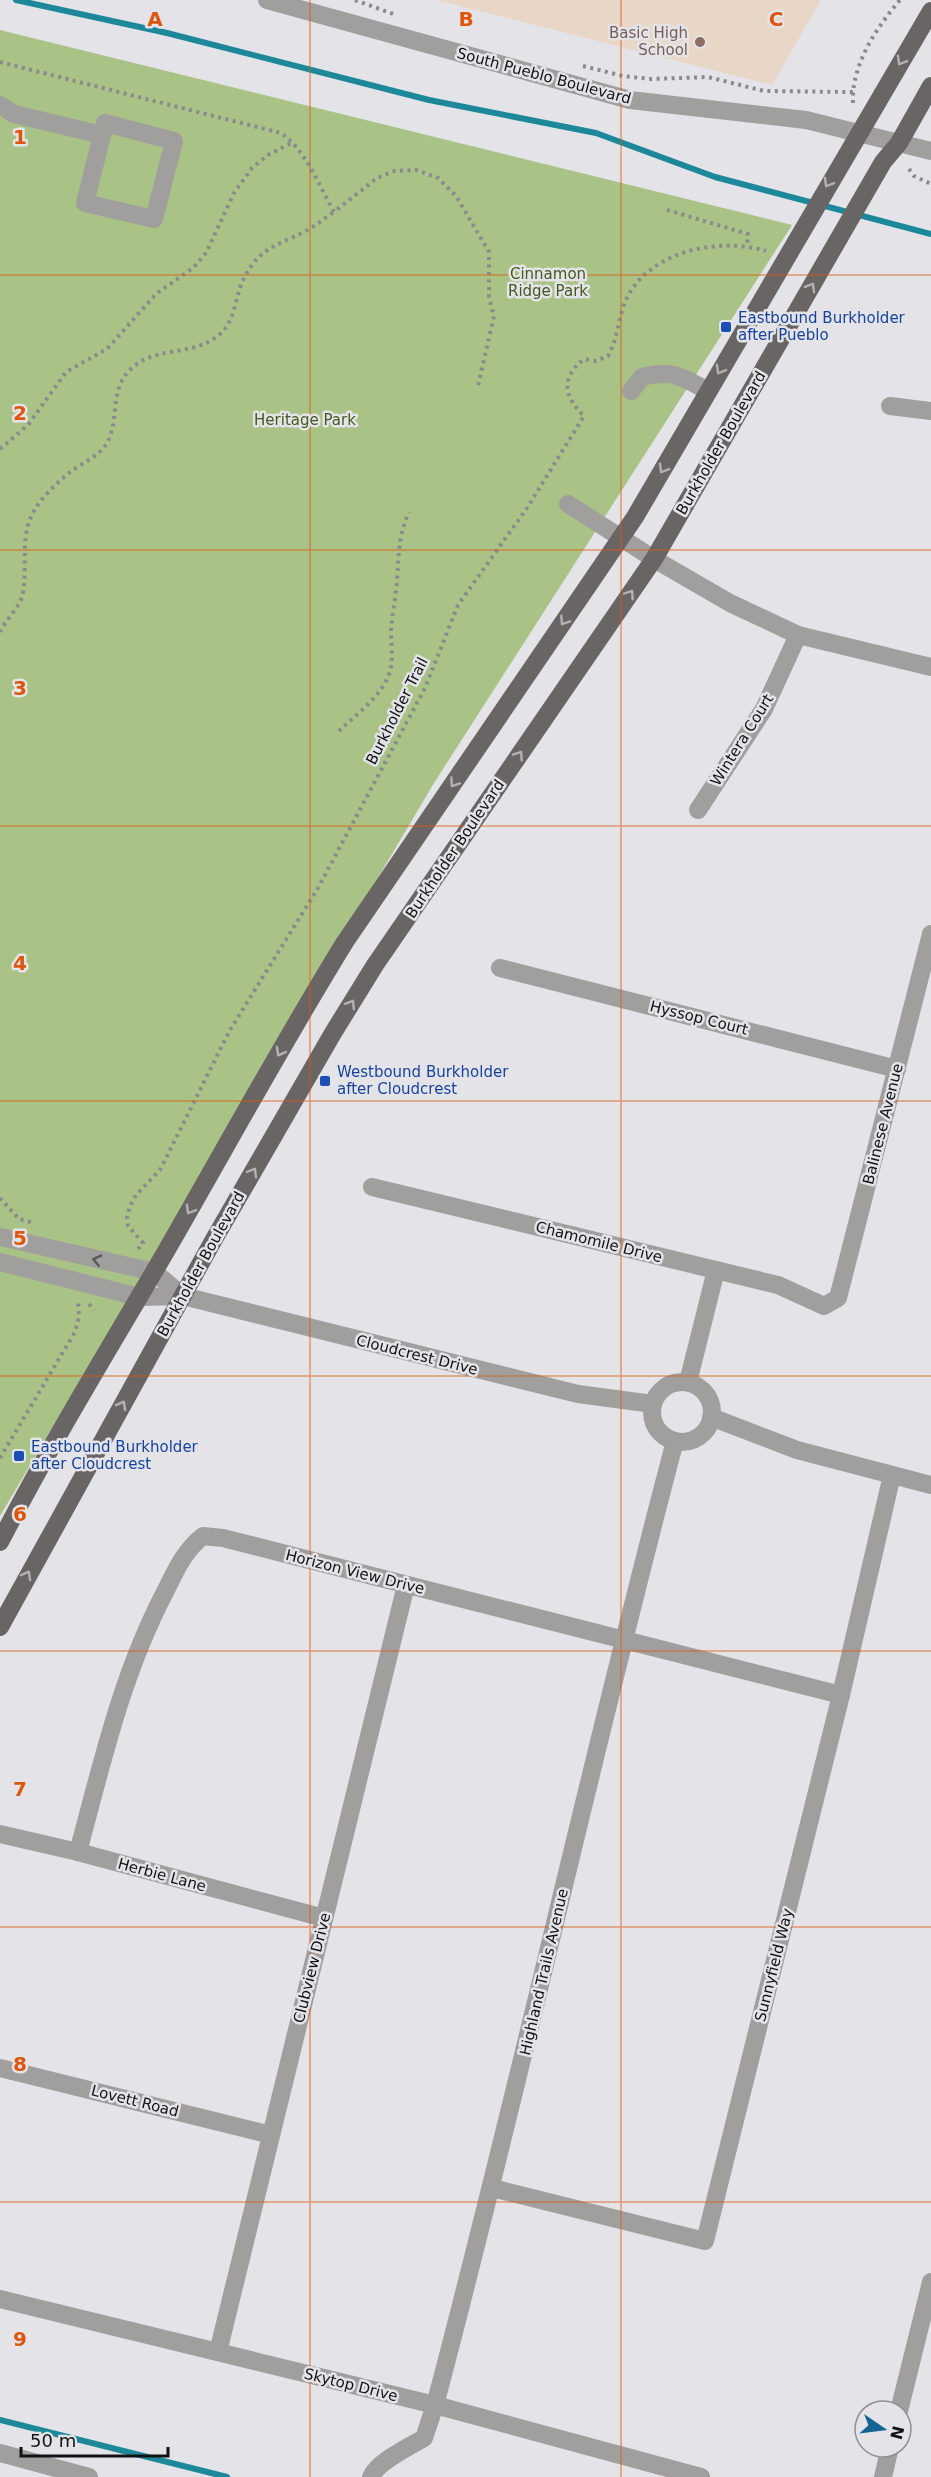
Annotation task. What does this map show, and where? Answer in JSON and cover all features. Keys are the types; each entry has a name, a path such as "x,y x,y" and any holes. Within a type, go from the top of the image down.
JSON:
{"main road":[{"path":"0,1542 61,1428 345,942 621,539 931,10"},
{"name":"Burkholder Boulevard","path":"0,1627 183,1296 327,1043 375,966 654,559 883,162 899,143 931,86"}],"street":[{"name":"South Pueblo Boulevard","path":"267,0 630,100 806,120 931,151"},
{"path":"0,105 14,114 102,135"},
{"path":"105,123 174,141 154,219 86,203 102,135 105,123"},
{"path":"632,391 642,377 660,372 678,374 708,391"},
{"path":"890,406 931,411"},
{"path":"568,504 621,539 730,603 798,635 931,667"},
{"name":"Wintera Court","path":"698,810 764,709 798,635"},
{"name":"Balinese Avenue","path":"824,1306 838,1298 930,941"},
{"name":"Hyssop Court","path":"500,968 897,1069"},
{"name":"Chamomile Drive","path":"372,1187 778,1285 824,1306"},
{"name":"Cloudcrest Drive","path":"0,1246 0,1236 154,1272 183,1296"},
{"name":"Cloudcrest Drive","path":"0,1262 139,1297 183,1296 578,1394 653,1404"},
{"path":"688,1382 716,1270"},
{"path":"676,1382 688,1382 701,1389 706,1395 710,1402 711,1417 707,1428 698,1437 687,1441 675,1441 664,1436 656,1428 652,1416 653,1404 657,1394 666,1386 676,1382"},
{"path":"711,1417 797,1450 931,1485"},
{"name":"Highland Trails Avenue","path":"371,2477 373,2472 396,2455 424,2438 435,2405 492,2188 624,1638 675,1441"},
{"name":"Sunnyfield Way","path":"492,2188 705,2241 841,1695 892,1475"},
{"name":"Horizon View Drive","path":"78,1852 119,1698 154,1612 188,1549 203,1536 223,1538 624,1638 841,1695"},
{"name":"Clubview Drive","path":"218,2352 406,1585"},
{"name":"Herbie Lane","path":"0,1834 78,1852 324,1918"},
{"name":"Lovett Road","path":"0,2068 271,2135"},
{"path":"902,2399 931,2282"},
{"name":"Skytop Drive","path":"0,2299 435,2405 701,2477"},
{"path":"0,2453 89,2477"},
{"path":"883,2477 887,2459"}],"path":[{"path":"355,0 404,18"},
{"path":"853,103 853,92 865,52 883,22 900,0"},
{"path":"0,62 281,133 293,142 334,212"},
{"path":"578,64 623,76 651,79 708,77 764,91 853,92"},
{"path":"0,449 28,425 66,372 107,348 156,294 193,268 206,252 234,193 252,168 268,154 293,142"},
{"path":"909,169 914,176 931,184"},
{"path":"0,632 23,596 24,540 36,507 69,473 100,453 109,440 118,385 128,372 143,359 163,352 203,346 222,332 234,313 244,278 261,255 280,240 310,228 377,178 394,171 416,170 438,178 456,196 489,252 489,297 494,316 478,386"},
{"path":"667,210 747,234 747,245"},
{"name":"Burkholder Trail","path":"131,1255 143,1242 128,1226 127,1217 130,1206 136,1195 160,1170 230,1030 318,888 425,688 458,604 527,508 584,416 571,404 567,389 569,376 574,367 584,359 596,361 608,356 629,294 643,278 663,262 679,254 695,250 747,245 766,251"},
{"path":"339,731 374,698 387,680 393,660 391,632 397,581 397,550 401,530 409,512"},
{"path":"0,1458 75,1332 79,1317 78,1296 94,1310"},
{"path":"12,1437 19,1441"}],"shaded area":[{"name":"Basic High School","path":"436,0 821,0 772,85"}],"green space":[{"name":"Heritage Park","path":"0,30 792,225 434,783 0,1516"}],"waterway":[{"path":"16,0 167,33 429,100 596,133 715,177 931,234"},
{"path":"0,2420 227,2477"}],"place":[{"name":"Basic High School","path":"700,42"},
{"name":"Eastbound Burkholder after Pueblo","path":"726,327"},
{"name":"Westbound Burkholder after Cloudcrest","path":"325,1081"},
{"name":"Eastbound Burkholder after Cloudcrest","path":"19,1456"}],"park label":[{"name":"Cinnamon Ridge Park","path":"548,282"}]}
